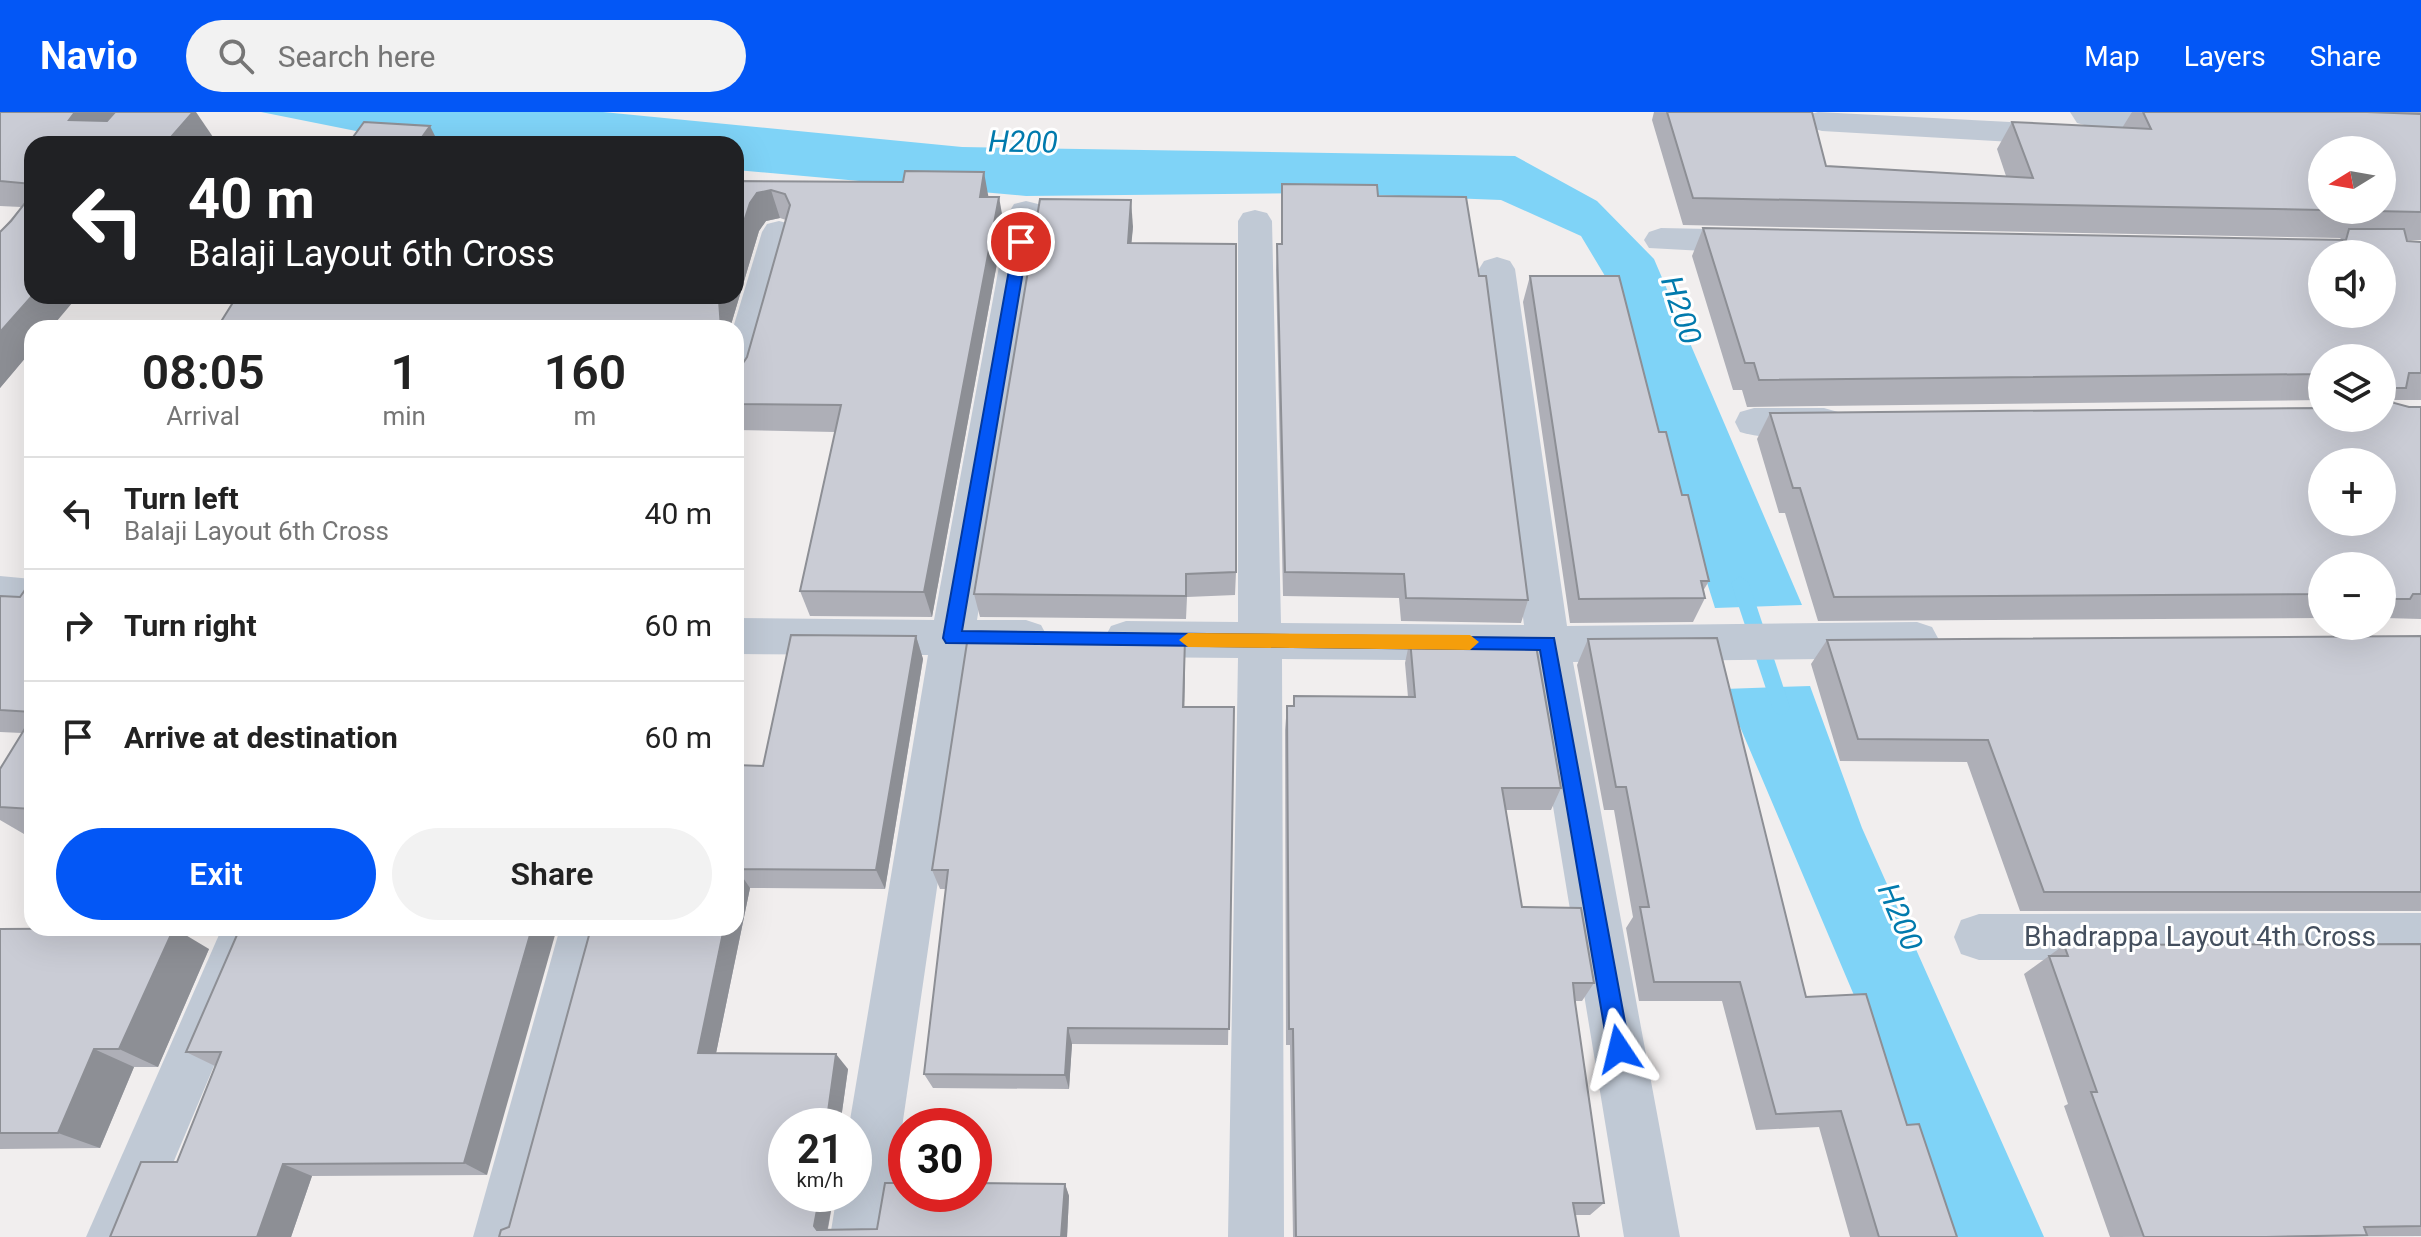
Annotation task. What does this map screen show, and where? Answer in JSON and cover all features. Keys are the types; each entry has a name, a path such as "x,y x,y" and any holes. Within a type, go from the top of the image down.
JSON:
{"street":[{"path":"1822,121 2094,136 2087,114 2215,122"},
{"path":"858,1237 952,638 1026,212"},
{"path":"1255,221 1260,641 1256,1237"},
{"path":"744,355 779,232"},
{"path":"1661,240 1787,242"},
{"path":"1497,269 1548,643 1652,1237"},
{"path":"1754,422 1865,421"},
{"path":"0,593 24,595"},
{"path":"744,636 1686,645 1821,640 1963,640"},
{"path":"114,1237 244,936"},
{"path":"501,1237 583,936"},
{"name":"Bhadrappa Layout 4th Cross","path":"1979,937 2421,936"}],"water":[{"path":"261,112 603,112 962,147 1515,156 1597,201 1654,259 1802,605 1715,608 1617,296 1581,236 1501,200 1321,193 1026,196 744,171 744,136 381,136"},
{"path":"1810,686 1862,828 2044,1237 1932,1237 1856,1000 1724,689"}],"building":[{"path":"0,112 75,112 69,120 107,121 115,112 193,112 172,136 24,136 24,183 0,181"},
{"path":"1667,112 1812,112 1826,166 2033,178 2012,122 2151,129 2143,112 2421,114 2421,212 2396,211 2396,136 2308,136 2308,210 1693,198"},
{"path":"364,122 430,126 423,136 354,136"},
{"path":"905,171 984,172 980,197 999,197 924,592 800,591 841,405 744,404 744,362 790,205 785,194 771,190 757,193 744,221 744,181 903,182"},
{"path":"1282,184 1377,185 1378,196 1466,197 1479,276 1486,276 1528,600 1406,598 1404,574 1285,572 1277,244 1282,244"},
{"path":"1040,199 1131,200 1128,243 1236,244 1236,572 1186,574 1186,596 974,594"},
{"path":"24,204 25,304 0,332 0,232"},
{"path":"1703,228 2346,240 2349,229 2404,229 2407,241 2421,242 2421,373 2409,373 2406,388 2396,388 2396,344 2308,344 2308,374 1759,380 1754,363 1745,363"},
{"path":"1530,276 1619,276 1659,432 1666,432 1682,495 1688,495 1709,581 1701,581 1705,598 1579,599"},
{"path":"232,304 719,304 720,320 222,320"},
{"path":"2396,404 2421,407 2421,594 2413,594 2410,599 2396,599 2396,552 2308,552 2308,594 1834,597 1800,488 1793,488 1770,413 2308,408 2308,432 2396,432"},
{"path":"24,591 24,712 0,710 0,596 20,597"},
{"path":"791,635 916,636 876,870 744,869 744,765 763,766"},
{"path":"968,636 1185,639 1183,707 1234,707 1229,1029 1068,1028 1065,1075 924,1074 948,870 932,870"},
{"path":"2396,636 2421,636 2421,892 2044,892 1988,740 1858,739 1827,640 2308,637 2308,640 2396,640"},
{"path":"1717,638 1806,997 1866,994 1907,1125 1919,1124 1957,1237 1879,1237 1841,1111 1776,1114 1740,982 1654,982 1640,907 1649,907 1626,787 1616,787 1588,639"},
{"path":"1410,639 1535,640 1561,788 1502,788 1522,907 1581,908 1594,983 1573,983 1604,1203 1573,1203 1579,1237 1296,1237 1293,1029 1289,1029 1287,706 1294,706 1294,696 1415,697"},
{"path":"24,730 24,808 0,807 0,769"},
{"path":"0,929 24,929 24,936 170,936 119,1049 94,1049 58,1133 0,1133"},
{"path":"237,936 530,936 464,1163 283,1164 257,1237 110,1237 141,1162 177,1162 221,1052 186,1052"},
{"path":"589,936 722,936 698,1053 836,1054 828,1108 768,1108 768,1212 817,1212 814,1226 817,1230 877,1229 885,1183 888,1183 888,1212 992,1212 992,1183 1065,1184 1061,1237 499,1237 501,1230 509,1227"},
{"path":"2421,944 2421,1226 2364,1227 2367,1235 2144,1237 2091,1092 2097,1092 2049,956 2068,956 2064,945"}],"waterway":[{"name":"H200","path":"1740,583 1781,707"}],"slow traffic":[{"path":"1188,640 1470,642"}],"route":[{"path":"1021,242 952,638 1548,643 1619,1049"}]}
